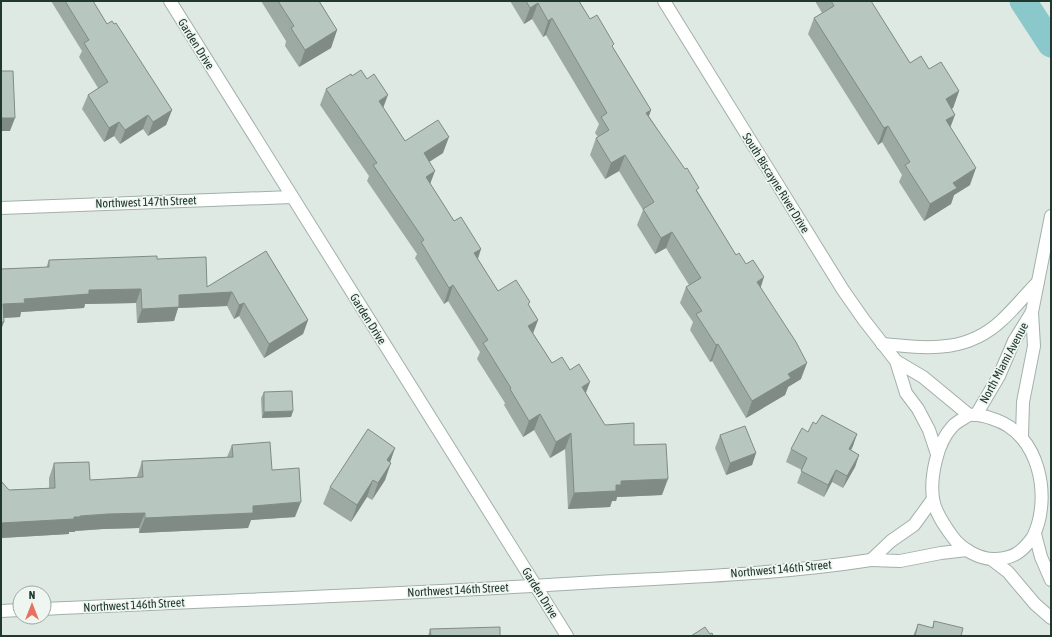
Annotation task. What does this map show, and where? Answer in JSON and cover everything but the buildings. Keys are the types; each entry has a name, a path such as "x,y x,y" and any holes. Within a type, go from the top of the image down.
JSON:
{"street":[{"name":"Garden Drive","path":"170,1 567,636"},
{"name":"South Biscayne River Drive","path":"664,1 843,290 882,344 896,361 923,377 973,415"},
{"name":"Northwest 147th Street","path":"1,208 292,197"},
{"name":"North Miami Avenue","path":"1022,436 1023,402 1034,346 1032,312 1051,216"},
{"path":"882,344 936,348 953,346 967,342 985,333 1002,321 1038,282"},
{"name":"North Miami Avenue","path":"973,415 998,376 1014,341 1032,312"},
{"name":"South Biscayne River Drive","path":"896,361 906,393 918,409 929,430 937,454"},
{"path":"973,415 1002,421 1022,436 1033,448 1045,480 1047,497 1041,525 1028,545 1017,554 1005,558 991,559 979,556 967,550 954,540 937,512 933,499 933,483 937,454 944,438 952,427 961,420 973,415"},
{"path":"871,560 891,541 914,525 933,499"},
{"path":"1035,534 1041,558 1051,580"},
{"name":"Northwest 146th Street","path":"52,609 536,586 704,576 823,567 871,560 900,561 941,553 967,550"},
{"path":"991,559 1008,572 1035,604 1051,618"},
{"path":"1,611 12,610"}],"waterway":[{"path":"1023,1 1051,44"}]}
